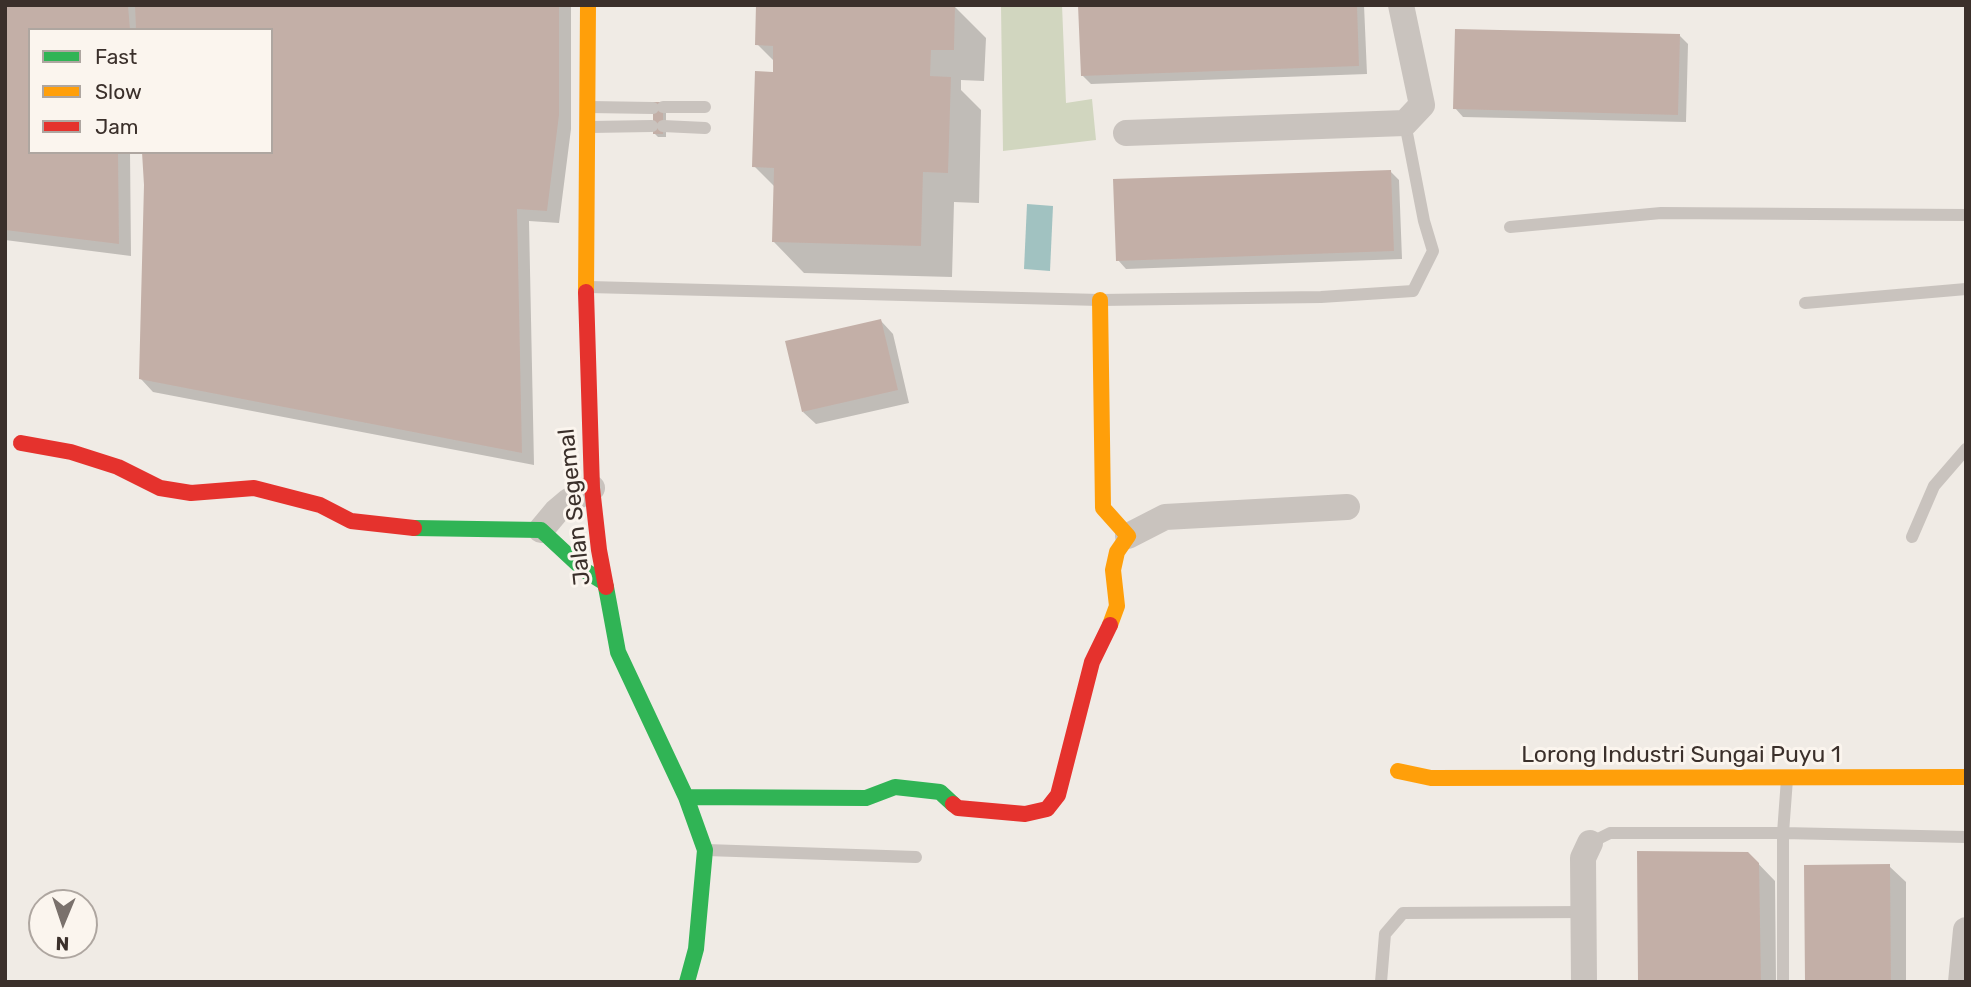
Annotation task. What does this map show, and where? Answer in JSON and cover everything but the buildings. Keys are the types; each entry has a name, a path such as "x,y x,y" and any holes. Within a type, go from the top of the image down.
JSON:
{"street":[{"name":"Jalan Segemal","path":"588,5 586,286 592,488 599,550 618,652 686,797 705,850 696,949 687,982"},
{"path":"1126,133 1405,123 1422,105 1401,5"},
{"path":"1100,300 1103,508 1128,536"},
{"path":"21,443 83,455 118,467 160,488 191,493 254,488 320,505 351,521 404,528 541,530 584,570 605,583"},
{"path":"541,530 569,501 592,488"},
{"path":"686,797 866,798 895,787 940,792 958,808 1026,814 1047,809 1058,795 1092,662 1117,606 1113,570 1117,552 1128,536 1165,517 1348,507"},
{"name":"Lorong Industri Sungai Puyu 1","path":"1398,771 1431,778 1966,777"},
{"path":"1584,982 1583,858 1590,843"},
{"path":"1961,982 1966,930"}],"lane":[{"path":"586,107 705,107"},
{"path":"586,286 1100,300 1321,297 1413,291 1433,251 1424,221 1405,123"},
{"path":"586,127 705,128"},
{"path":"1510,227 1661,214 1966,215"},
{"path":"1805,303 1966,289"},
{"path":"1912,537 1934,486 1966,449"},
{"path":"1783,982 1783,834 1787,776"},
{"path":"1590,843 1611,833 1966,838"},
{"path":"705,850 916,857"},
{"path":"1381,982 1385,934 1403,913 1583,912"}],"green space":[{"path":"1001,5 1062,5 1066,103 1092,99 1096,140 1003,151"}],"water":[{"path":"1027,204 1053,206 1050,271 1024,269"}],"traffic: fast":[{"path":"414,528 541,530 584,570 605,583"},
{"path":"606,587 618,652 686,797 705,850 696,949 687,982"},
{"path":"686,797 866,798 895,787 940,792 953,804"}],"traffic: slow":[{"path":"586,292 588,5"},
{"path":"1100,300 1103,508 1128,536 1117,552 1113,570 1117,606 1110,625"},
{"path":"1398,771 1431,778 1966,777"}],"traffic: jam":[{"path":"586,292 592,488 606,587"},
{"path":"21,443 71,452 118,467 160,488 191,493 254,488 320,505 351,521 414,528"},
{"path":"953,804 958,808 1025,814 1047,809 1058,795 1092,662 1110,625"}]}
